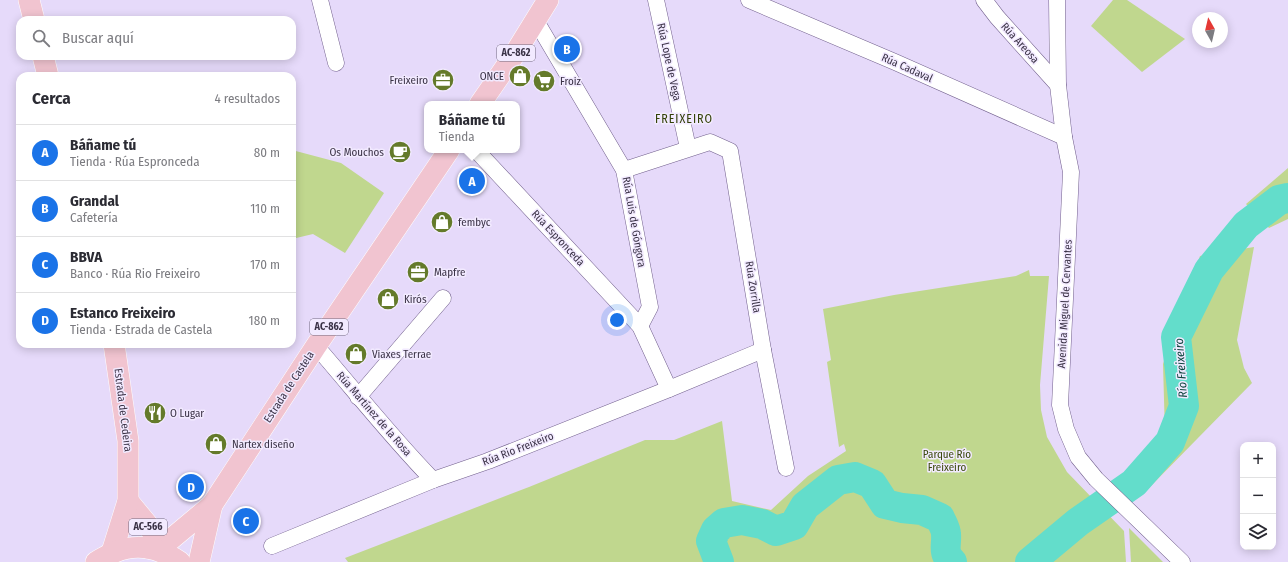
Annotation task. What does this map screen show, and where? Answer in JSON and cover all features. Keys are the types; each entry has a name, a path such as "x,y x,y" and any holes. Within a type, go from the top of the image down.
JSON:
{"main road":[{"path":"29,0 33,16"},
{"name":"AC-862","path":"482,101 514,55 548,0"},
{"path":"44,60 47,72"},
{"name":"Estrada de Castela","path":"212,505 316,346 447,153"},
{"name":"Estrada de Cedeira","path":"115,348 128,441 128,501"},
{"name":"AC-566","path":"104,557 128,501 147,524 163,552"},
{"name":"AC-862","path":"104,557 130,547 163,552 170,540 212,505"},
{"name":"AC-862","path":"200,562 212,505"},
{"name":"AC-862","path":"147,524 176,527 193,522"}],"street":[{"path":"320,0 336,63"},
{"name":"Rúa Lope de Vega","path":"656,0 688,148"},
{"name":"Rúa Cadaval","path":"749,0 895,62 1064,137"},
{"name":"Rúa Areosa","path":"984,0 997,17 1058,85"},
{"name":"Avenida Miguel de Cervantes","path":"1057,0 1058,85 1064,137 1071,172 1060,406 1066,429 1078,457 1096,479 1182,562"},
{"name":"Rúa Luis de Góngora","path":"536,21 624,170 650,307 640,326"},
{"name":"Rúa Zorrilla","path":"688,148 710,142 730,151 763,350 786,468"},
{"path":"624,170 688,148"},
{"name":"Rúa Espronceda","path":"479,153 640,326 669,389"},
{"path":"358,397 443,298"},
{"name":"Rúa Martínez de la Rosa","path":"316,346 358,397 416,463 433,480"},
{"name":"Rúa Rio Freixeiro","path":"272,546 433,480 488,461 763,350"}],"green space":[{"path":"1113,0 1127,0 1185,39 1142,72 1091,26"},
{"path":"296,151 341,163 384,193 345,253 313,234 296,238"},
{"path":"1288,168 1288,219 1269,228 1246,204"},
{"path":"1254,247 1237,340 1244,368 1252,383 1142,495 1126,481 1165,435 1163,364 1200,256"},
{"name":"Parque Río Freixeiro","path":"1029,270 1030,276 1049,276 1040,385 1041,410 1047,437 1067,472 1124,531 1126,562 348,562 345,558 529,487 645,440 674,440 722,421 732,501 771,510 808,476 846,451 844,444 839,447 827,362 831,360 823,309 894,295 1016,276"},
{"path":"1129,528 1163,562 1131,562"}],"waterway":[{"name":"Río Freixeiro","path":"1030,562 1078,522 1134,483 1170,442 1184,406 1176,337 1209,270 1246,225 1279,200 1288,198"},
{"name":"Río Freixeiro","path":"719,562 711,541 716,530 724,523 742,520 762,524 776,531 794,525 805,506 838,480 855,477 872,484 885,504 902,508 922,510 940,518 946,532 946,552 952,562"}],"place":[{"name":"Grandal","path":"567,49"},
{"name":"ONCE","path":"520,76"},
{"name":"Freixeiro","path":"443,80"},
{"name":"Froiz","path":"544,81"},
{"name":"Os Mouchos","path":"400,152"},
{"name":"Báñame tú","path":"472,181"},
{"name":"fembyc","path":"442,222"},
{"name":"Mapfre","path":"418,272"},
{"name":"Kirós","path":"388,299"},
{"name":"Viaxes Terrae","path":"356,354"},
{"name":"O Lugar","path":"155,413"},
{"name":"Nartex diseño","path":"216,444"},
{"name":"Estanco Freixeiro","path":"191,487"},
{"name":"BBVA","path":"246,521"}],"district":[{"name":"FREIXEIRO","path":"684,119"}]}
